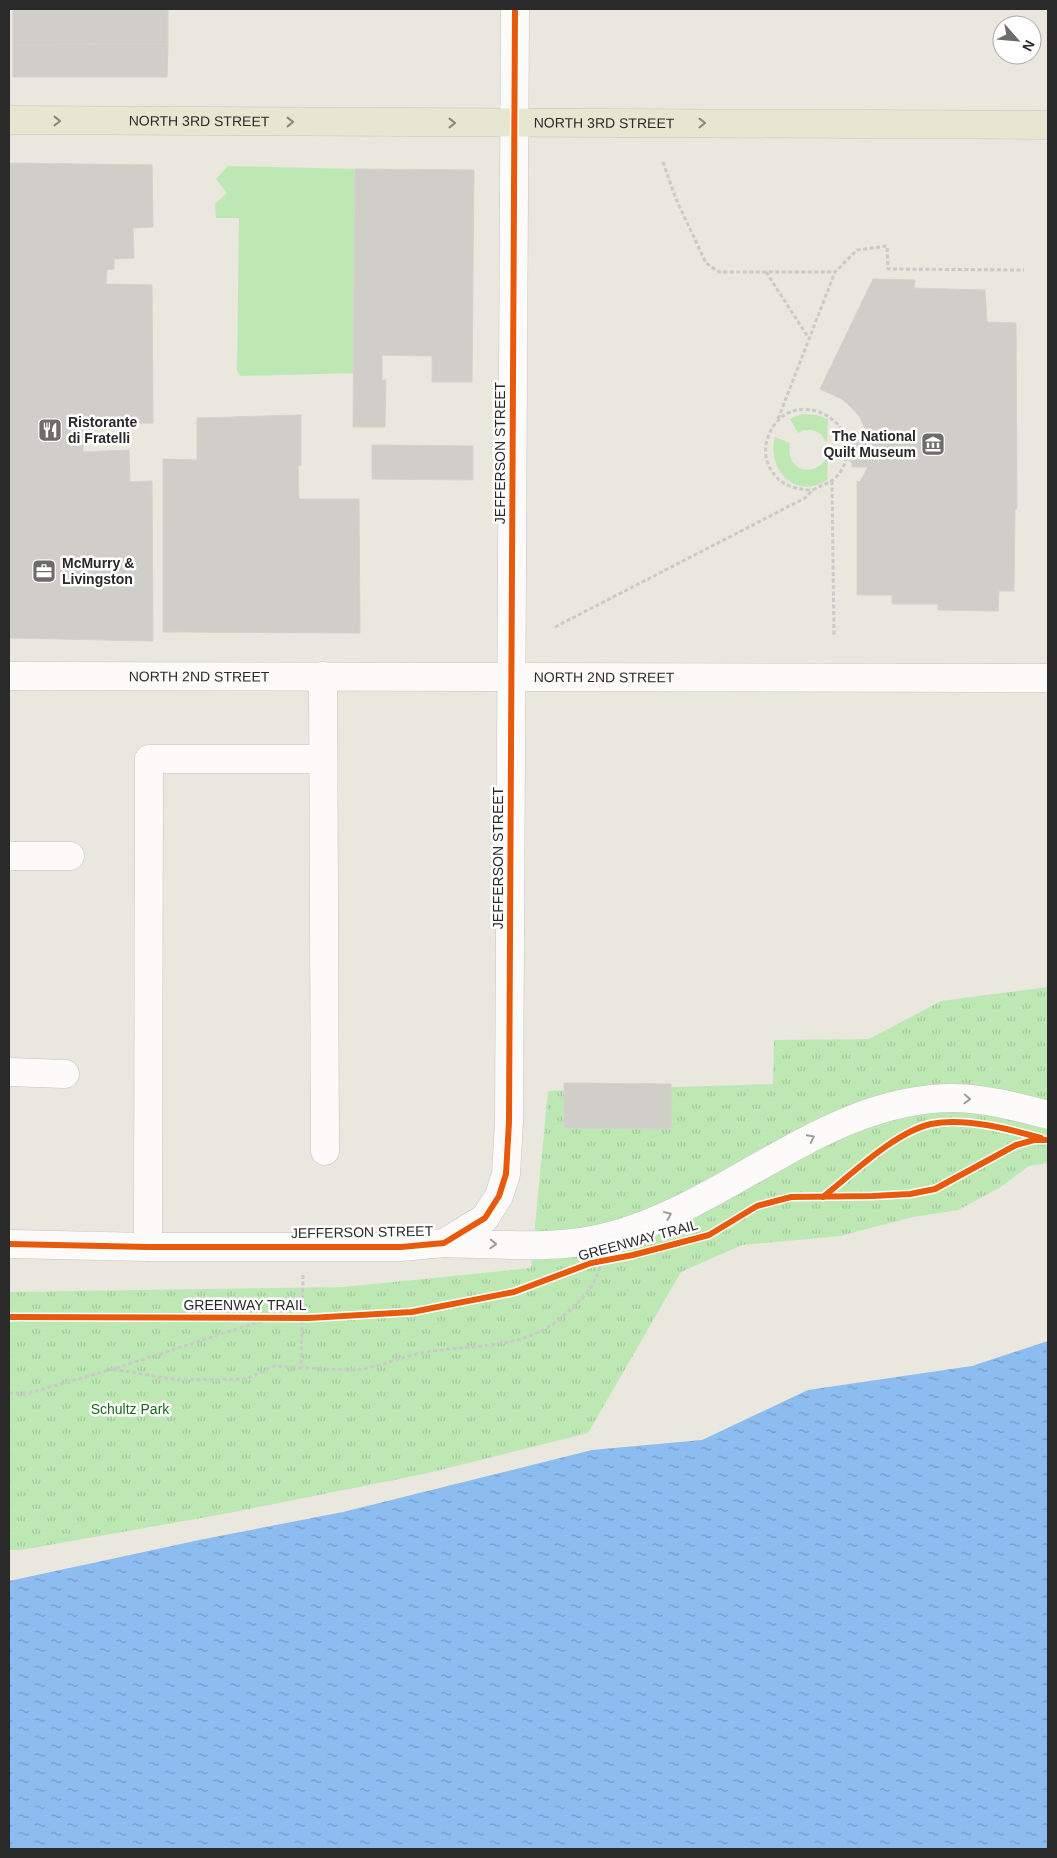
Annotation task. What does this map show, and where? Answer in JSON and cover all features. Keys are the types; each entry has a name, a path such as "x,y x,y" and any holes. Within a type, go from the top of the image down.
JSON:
{"main road":[{"name":"NORTH 3RD STREET","path":"9,120 1048,125"}],"street":[{"name":"JEFFERSON STREET","path":"9,1244 148,1247 401,1247 444,1243 486,1218 499,1196 506,1174 509,1122 515,9"},
{"name":"NORTH 2ND STREET","path":"9,676 1048,678"},
{"path":"323,676 326,1151"},
{"path":"148,1247 149,759 323,759"},
{"path":"9,856 70,856"},
{"path":"9,1072 65,1074"},
{"path":"444,1243 555,1246 615,1235 695,1204 810,1138 862,1115 906,1104 954,1098 980,1099 1048,1115"}],"path":[{"path":"663,162 676,199 706,263 719,272 835,272"},
{"path":"778,420 808,337 835,272 857,250 887,246 888,269 1024,270"},
{"path":"766,272 808,337"},
{"path":"799,409 811,409 822,412 832,418 840,427 848,450 840,472 832,481 823,487 813,490 800,490 788,486 777,479 770,468 766,456 766,442 770,430 778,420 788,413 799,409"},
{"path":"832,481 834,637"},
{"path":"555,627 805,498 813,490"},
{"path":"113,1369 177,1380 246,1379 274,1366 361,1369 417,1354 513,1341 532,1335 553,1324 588,1292 596,1279 599,1262"},
{"path":"302,1368 306,1318 303,1273"},
{"path":"9,1393 29,1393 113,1369 274,1317"}],"green space":[{"path":"228,166 355,169 353,373 241,376 237,371 239,218 216,218 215,204 227,193 216,179"},
{"path":"802,414 817,415 828,419 827,442 818,432 806,430 798,433 790,419"},
{"path":"775,437 790,443 789,452 791,459 795,465 801,468 807,470 814,469 828,458 827,480 805,487 795,484 786,478 779,470 775,460 773,449"},
{"name":"Schultz Park","path":"1048,987 1048,1163 1029,1166 999,1188 958,1210 913,1217 840,1236 742,1245 681,1272 588,1433 424,1474 229,1513 21,1550 9,1550 9,1292 344,1287 531,1268 548,1091 773,1084 774,1040 869,1039 941,1001"}],"water":[{"path":"1048,1341 1048,1849 9,1849 9,1581 204,1539 343,1512 592,1450 702,1440 808,1390 972,1366"}],"building":[{"path":"13,9 168,9 168,44 13,45"},
{"path":"168,44 167,77 13,77 13,45"},
{"path":"11,163 152,165 153,227 133,228 134,258 114,259 114,269 107,270 106,284 152,285 153,423 83,424 83,452 129,450 130,482 152,481 153,641 9,638 9,166"},
{"path":"355,169 474,170 472,382 432,382 432,356 382,355 382,380 386,380 385,427 353,427"},
{"name":"The National Quilt Museum","path":"873,279 915,280 914,288 985,290 987,322 1016,323 1017,509 1015,509 1014,591 999,591 998,611 938,610 938,604 892,604 892,595 857,595 857,481 860,482 868,467 852,467 852,462 849,461 849,439 852,439 853,434 867,434 860,417 851,407 842,399 820,389"},
{"path":"301,415 301,465 298,465 299,499 359,499 360,633 163,632 163,459 197,460 197,418"},
{"path":"372,445 473,446 473,480 372,479"},
{"path":"564,1083 671,1084 671,1129 564,1128"}],"cycle path":[{"path":"9,1244 148,1247 401,1247 444,1243 485,1218 499,1196 506,1174 509,1122 515,9"},
{"path":"823,1197 874,1155 917,1128 931,1124 944,1122 972,1123 1041,1138"},
{"name":"GREENWAY TRAIL","path":"9,1317 309,1318 412,1312 514,1292 591,1263 633,1255 709,1235 757,1206 791,1197 910,1194 935,1189 1016,1145 1034,1140 1048,1140"}],"place":[{"name":"Ristorante di Fratelli","path":"50,430"},
{"name":"The National Quilt Museum","path":"933,444"},
{"name":"McMurry & Livingston","path":"44,571"}]}
